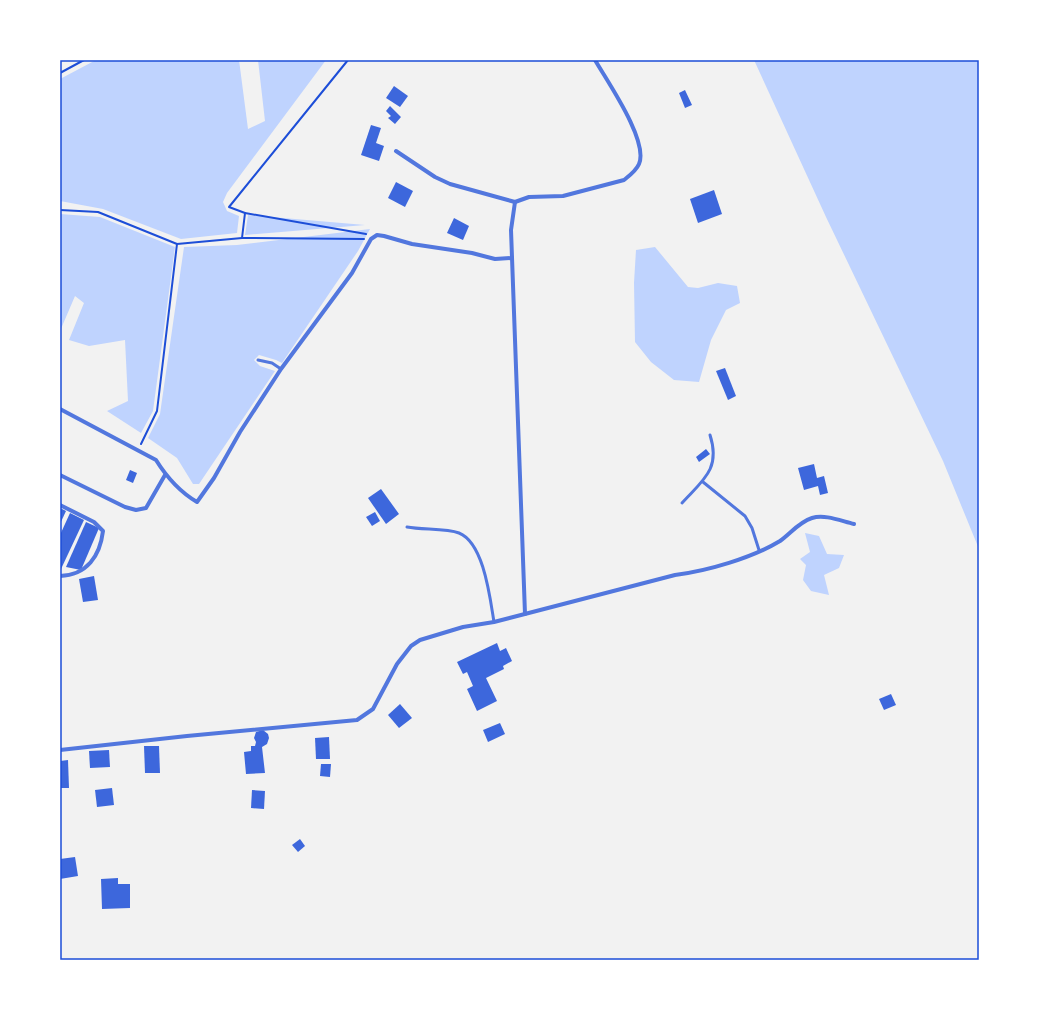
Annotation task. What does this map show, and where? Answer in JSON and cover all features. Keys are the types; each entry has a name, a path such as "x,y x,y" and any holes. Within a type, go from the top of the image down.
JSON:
{"street":[{"path":"396,151 435,177 450,184 516,202 529,197 563,196 624,180 631,175 639,164 638,147 625,111 595,60"},
{"path":"516,202 513,208 511,230 525,614"},
{"path":"60,409 138,449 156,460 165,475 185,494 197,502 214,478 240,432 281,369 352,273 371,239 377,236 384,236 412,244 495,259 512,258"},
{"path":"60,476 103,498 136,510 146,508 165,475"},
{"path":"60,505 94,522 102,530 102,538 92,561 87,567 81,572 60,576"},
{"path":"60,750 357,720 369,714 376,706 397,664 411,646 429,636 463,627 494,622 676,575 697,572 739,560 779,541 797,527 813,518 826,517 854,524"}],"lane":[{"path":"258,360 272,363 281,369"},
{"path":"682,503 703,482 711,468 714,448 710,436"},
{"path":"703,482 745,516 752,528 759,550"},
{"path":"407,527 458,532 470,540 481,562 494,622"}],"path":[{"path":"60,73 84,60"},
{"path":"348,60 229,207 245,213 377,236"},
{"path":"60,210 98,212 177,244 242,238 371,239"},
{"path":"242,238 245,213"},
{"path":"138,449 157,411 177,244"}],"water":[{"path":"96,60 239,60 248,129 265,121 258,60 326,60 227,193 223,202 227,211 239,216 237,233 181,239 103,209 60,201 60,79"},
{"path":"754,60 979,60 979,549 943,461 826,217"},
{"path":"60,214 100,217 175,247 153,411 141,433 107,411 128,401 125,340 89,346 69,340 84,303 75,296 60,331"},
{"path":"248,215 365,225 245,235"},
{"path":"370,229 358,251 282,363 259,355 254,360 260,366 275,371 199,484 193,484 177,458 148,438 160,414 184,247 237,245"},
{"path":"655,247 688,287 698,288 718,283 737,286 740,303 726,310 711,340 699,382 674,380 651,362 635,342 634,283 636,250"},
{"path":"805,533 819,536 827,554 844,555 839,568 824,575 829,595 811,591 803,580 806,565 800,559 810,552"}],"building":[{"path":"394,86 408,96 400,107 386,98"},
{"path":"685,90 692,105 685,108 679,93"},
{"path":"390,106 401,117 395,124 388,118 391,116 386,111"},
{"path":"371,125 381,128 376,143 384,146 379,161 361,155"},
{"path":"396,182 413,191 405,207 388,198"},
{"path":"714,190 722,214 698,223 690,199"},
{"path":"454,218 469,226 463,240 447,233"},
{"path":"725,368 736,396 728,400 716,371"},
{"path":"706,449 710,454 699,462 696,457"},
{"path":"814,464 817,478 824,476 828,493 820,495 818,486 804,490 798,468"},
{"path":"130,470 137,473 133,483 126,480"},
{"path":"381,489 399,514 386,524 368,498"},
{"path":"60,508 66,511 60,524"},
{"path":"375,512 380,521 372,526 366,517"},
{"path":"70,513 84,520 61,569 60,535"},
{"path":"86,522 99,528 81,570 66,567"},
{"path":"94,576 98,600 83,602 79,579"},
{"path":"497,643 500,651 506,648 512,661 503,666 504,669 486,678 497,701 477,711 467,689 473,686 467,672 463,674 457,662"},
{"path":"891,694 896,705 884,710 879,699"},
{"path":"400,704 412,718 399,728 388,715"},
{"path":"500,723 505,734 488,742 483,730"},
{"path":"263,730 268,734 269,738 267,744 262,747 265,773 246,774 244,752 251,751 251,746 255,746 256,742 254,738 256,732"},
{"path":"329,737 330,759 316,759 315,738"},
{"path":"144,746 159,746 160,773 145,773"},
{"path":"109,750 110,767 90,768 89,751"},
{"path":"68,760 69,788 60,788 60,761"},
{"path":"321,764 331,764 330,777 320,776"},
{"path":"112,788 114,805 97,807 95,790"},
{"path":"252,790 265,791 264,809 251,808"},
{"path":"300,839 305,846 298,852 292,845"},
{"path":"75,857 78,876 60,879 60,859"},
{"path":"118,878 118,884 130,884 130,908 102,909 101,879"}]}
